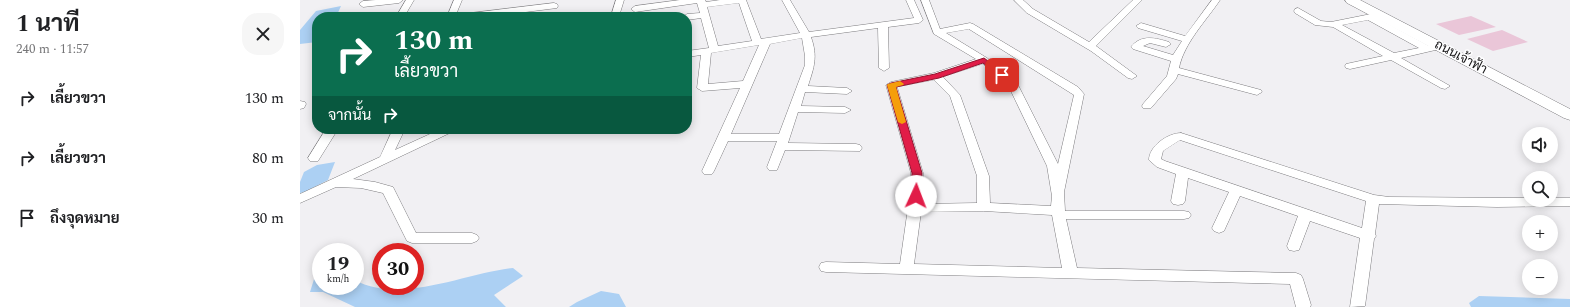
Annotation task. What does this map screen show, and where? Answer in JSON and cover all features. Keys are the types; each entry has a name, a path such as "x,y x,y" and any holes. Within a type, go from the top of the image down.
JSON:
{"main road":[{"name":"ถนนเจ้าฟ้า","path":"1351,0 1376,17 1570,115"},
{"name":"ถนนเจ้าฟ้า","path":"1364,0 1390,12 1570,108"}],"street":[{"path":"363,4 399,0"},
{"path":"403,12 410,0"},
{"path":"452,12 458,0"},
{"path":"504,12 508,0"},
{"path":"616,12 620,0"},
{"path":"635,12 641,0"},
{"path":"640,12 700,2 739,0"},
{"path":"708,171 724,138 746,84 761,41 742,0"},
{"path":"773,167 800,89 810,65 811,55 806,35 786,0"},
{"path":"692,53 761,41 919,20 910,0"},
{"path":"925,0 936,32 984,60 1012,83 1053,166 1059,213 1071,274"},
{"path":"1018,0 1030,11 1090,47 1132,76"},
{"path":"1090,47 1138,0"},
{"path":"1147,106 1172,77 1176,59 1187,40 1216,0"},
{"path":"700,2 705,15 710,49 702,88 746,84"},
{"path":"512,12 555,3"},
{"path":"1298,11 1318,23 1331,25 1376,17"},
{"path":"692,16 705,15"},
{"path":"883,25 884,68"},
{"path":"1335,25 1445,86"},
{"path":"936,32 970,26 1080,94 1058,196"},
{"path":"1141,26 1187,40"},
{"path":"1166,44 1144,40 1134,52 1176,59"},
{"path":"1350,66 1435,47"},
{"path":"906,269 915,208 917,173 891,85 936,76 984,60"},
{"path":"1174,70 1257,92"},
{"path":"936,76 955,96 983,176 984,207"},
{"path":"800,89 847,91"},
{"path":"793,109 845,110"},
{"path":"314,158 329,134"},
{"path":"385,159 397,134"},
{"path":"300,199 439,134"},
{"path":"1369,236 1161,164 1155,160 1157,150 1178,136 1374,199 1389,201 1497,203 1570,202"},
{"path":"724,138 856,148"},
{"path":"1178,201 1183,172"},
{"path":"334,183 359,183 375,185 388,190 412,238 472,238"},
{"path":"1219,228 1236,190"},
{"path":"1357,306 1374,199"},
{"path":"915,208 984,207 1059,213 1184,215"},
{"path":"1294,246 1306,214"},
{"path":"826,267 1296,279 1303,305"}],"shaded area":[{"path":"1471,16 1496,27 1459,35 1436,24"},
{"path":"1502,30 1528,42 1493,51 1467,39"}],"water":[{"path":"341,6 338,12 315,12"},
{"path":"312,16 312,43 300,44 300,30"},
{"path":"335,162 328,180 300,193 300,182 304,172 317,165"},
{"path":"513,268 523,276 494,295 506,307 355,307 329,295 364,295 364,284 372,287 372,295 424,295 424,287"},
{"path":"601,291 619,294 626,307 569,307 577,302"},
{"path":"1479,296 1570,299 1570,307 1471,307 1469,303"}],"slow traffic":[{"path":"900,84 891,85 902,122"}],"route":[{"path":"916,196 917,173 891,85 936,76 984,60 1002,75"}]}
